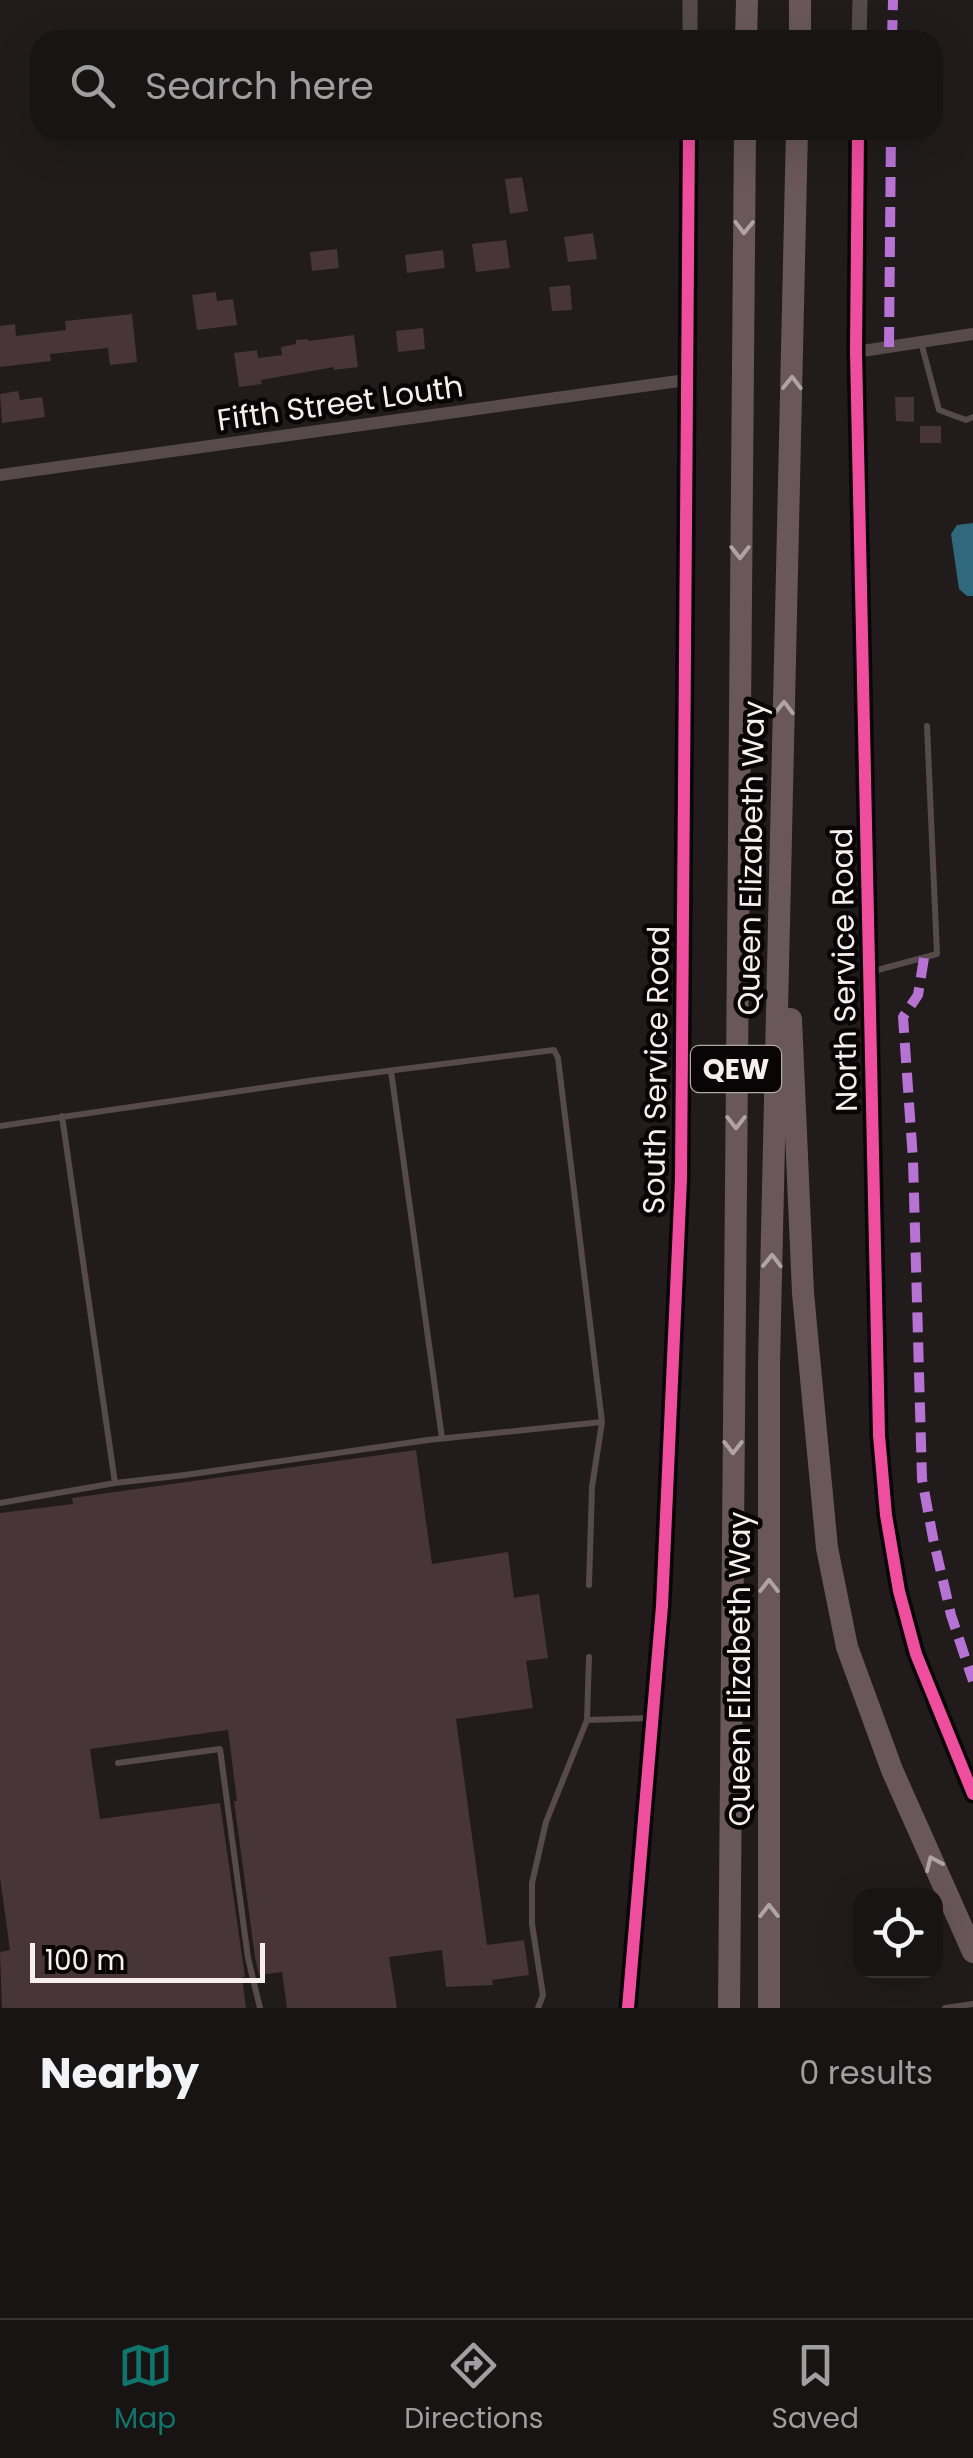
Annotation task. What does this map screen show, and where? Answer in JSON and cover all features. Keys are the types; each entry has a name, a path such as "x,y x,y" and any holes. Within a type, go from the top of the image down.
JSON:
{"highway":[{"path":"746,30 747,0"},
{"path":"800,2 800,30"},
{"name":"Queen Elizabeth Way","path":"728,2008 745,140"},
{"name":"Queen Elizabeth Way","path":"769,2008 769,1364 798,140"},
{"path":"782,806 802,1293 826,1548 853,1665 892,1770 973,1952"}],"street":[{"path":"690,0 690,30"},
{"path":"859,30 860,0"},
{"name":"South Service Road","path":"628,2008 662,1606 681,1179 689,140"},
{"name":"North Service Road","path":"858,140 856,352 879,1435 886,1515 899,1591 916,1654 973,1794"},
{"path":"856,352 973,334"},
{"name":"Fifth Street Louth","path":"0,475 686,380"}],"lane":[{"path":"921,342 938,410 966,420 973,417"},
{"path":"869,973 937,954 927,726"},
{"path":"0,1126 554,1050 602,1422 592,1487 589,1585"},
{"path":"391,1072 442,1438"},
{"path":"62,1116 115,1483"},
{"path":"0,1502 442,1438 602,1422"},
{"path":"538,2008 543,1995 532,1924 532,1883 546,1822 588,1720 589,1657"},
{"path":"588,1720 652,1718"},
{"path":"118,1762 220,1748 248,1958 260,2008"},
{"path":"945,2008 973,2004"}],"water":[{"path":"973,523 973,596 967,596 959,589 951,534 957,525"}],"building":[{"path":"522,177 528,211 510,214 505,179"},
{"path":"593,233 597,259 568,262 564,237"},
{"path":"506,240 510,268 476,272 472,244"},
{"path":"337,249 339,268 312,271 310,252"},
{"path":"443,250 445,268 407,273 405,255"},
{"path":"570,285 572,310 552,311 549,287"},
{"path":"216,292 217,301 233,299 237,325 197,330 192,295"},
{"path":"132,314 137,362 110,365 108,348 50,354 51,361 0,367 0,326 15,324 16,336 66,330 65,321"},
{"path":"423,328 425,349 398,352 396,331"},
{"path":"354,335 358,367 334,367 239,387 234,353 257,350 258,358 282,355 281,347 296,344 296,340"},
{"path":"18,391 20,400 42,397 45,417 2,423 0,394"},
{"path":"895,397 914,397 914,422 896,421"},
{"path":"920,426 941,426 941,443 920,443"},
{"path":"416,1450 432,1564 508,1552 514,1598 539,1594 548,1658 526,1661 533,1708 456,1719 487,1945 524,1940 529,1975 492,1980 493,1985 446,1987 442,1950 389,1957 397,2008 287,2008 282,1972 259,1975 255,1957 228,1730 90,1749 100,1819 220,1803 246,2008 2,2008 0,1952 10,1950 0,1877 0,1513 73,1504 72,1498"}],"marked path":[{"path":"892,30 893,0"},
{"path":"889,347 891,140"},
{"path":"924,958 918,995 903,1017 913,1160 922,1479 951,1615 973,1681"}],"cycle path":[{"path":"628,2008 662,1606 681,1179 689,140"},
{"path":"858,140 856,352 879,1435 886,1515 899,1591 916,1654 973,1794"}]}
